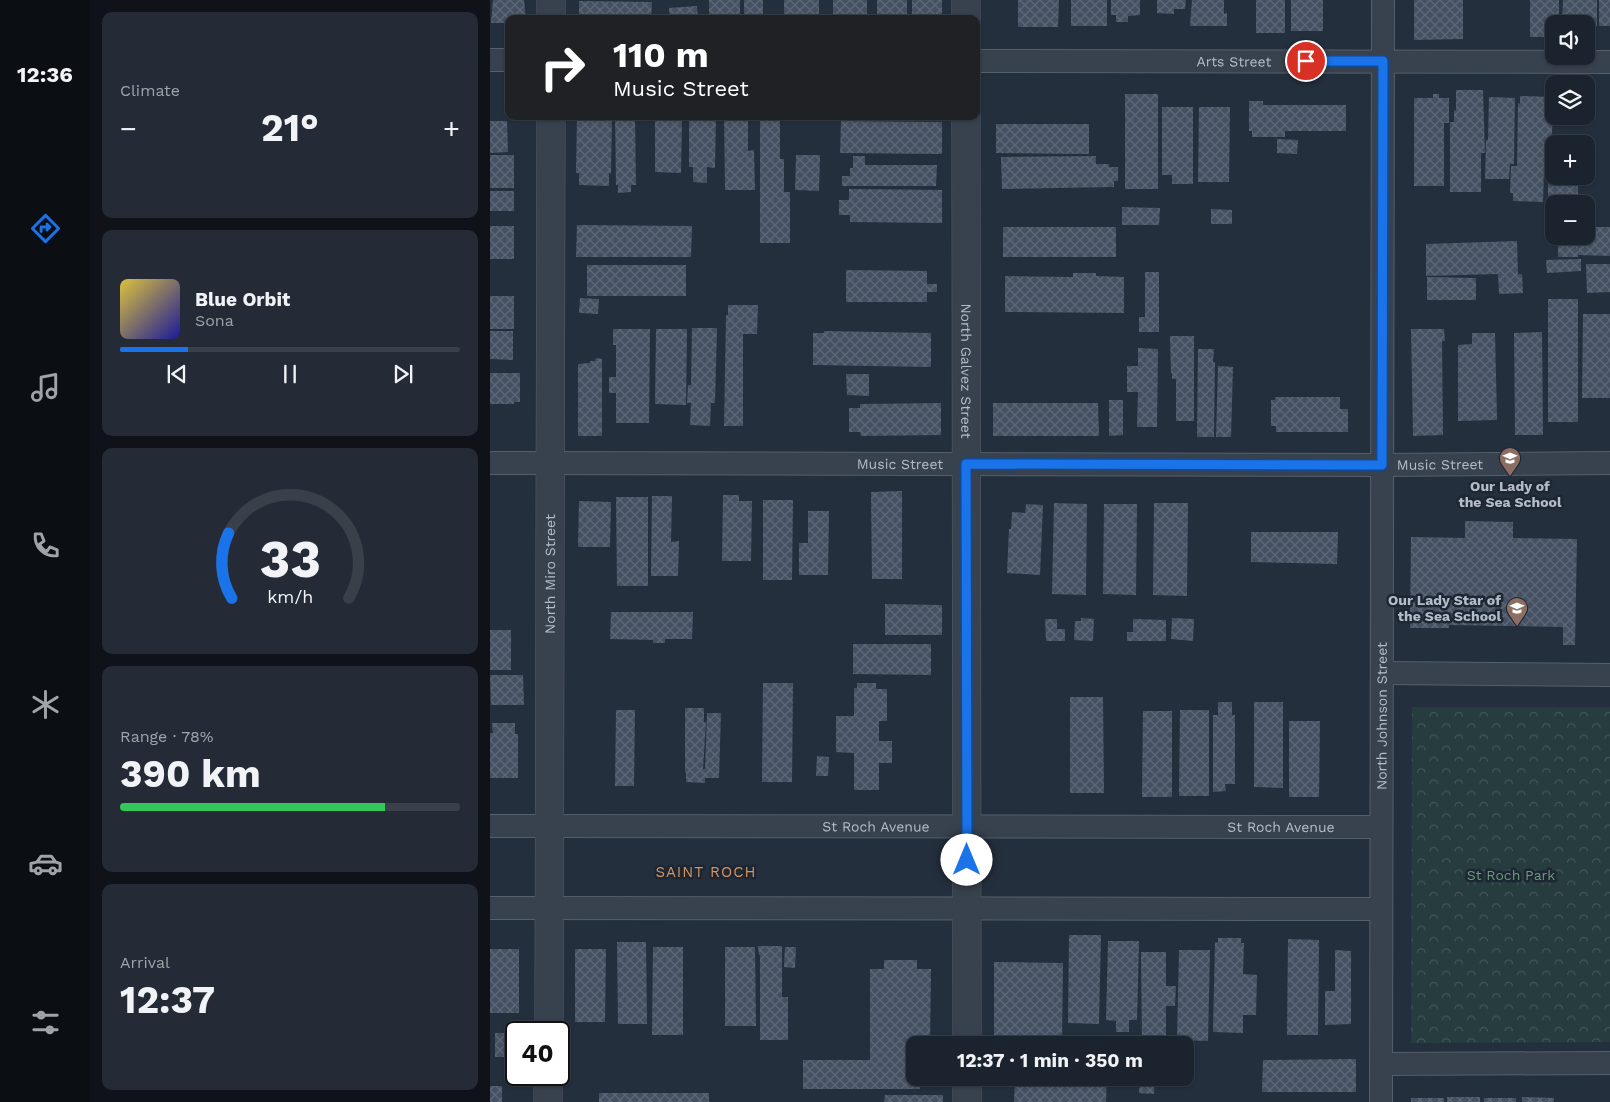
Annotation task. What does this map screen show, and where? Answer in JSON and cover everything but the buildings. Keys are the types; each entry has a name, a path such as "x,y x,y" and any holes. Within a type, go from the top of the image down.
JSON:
{"street":[{"path":"551,0 551,15"},
{"path":"966,0 966,15"},
{"name":"North Johnson Street","path":"1381,1102 1383,0"},
{"path":"490,60 505,60"},
{"name":"Arts Street","path":"980,61 1610,62"},
{"name":"North Miro Street","path":"549,1021 551,120"},
{"name":"North Galvez Street","path":"966,120 968,1036"},
{"name":"Music Street","path":"490,463 1382,465 1610,463"},
{"path":"1382,672 1610,675"},
{"name":"St Roch Avenue","path":"490,826 1382,827"},
{"path":"490,908 1382,909"},
{"path":"1381,1064 1610,1063"},
{"path":"548,1086 548,1102"},
{"path":"967,1086 967,1102"}],"green space":[{"name":"St Roch Park","path":"1412,707 1610,707 1610,1042 1411,1043"}],"place":[{"name":"Our Lady of the Sea School","path":"1510,477"},
{"name":"Our Lady Star of the Sea School","path":"1517,627"}],"district":[{"name":"SAINT ROCH","path":"706,872"}],"route":[{"path":"967,860 966,464 1382,465 1383,61 1306,61"}]}
